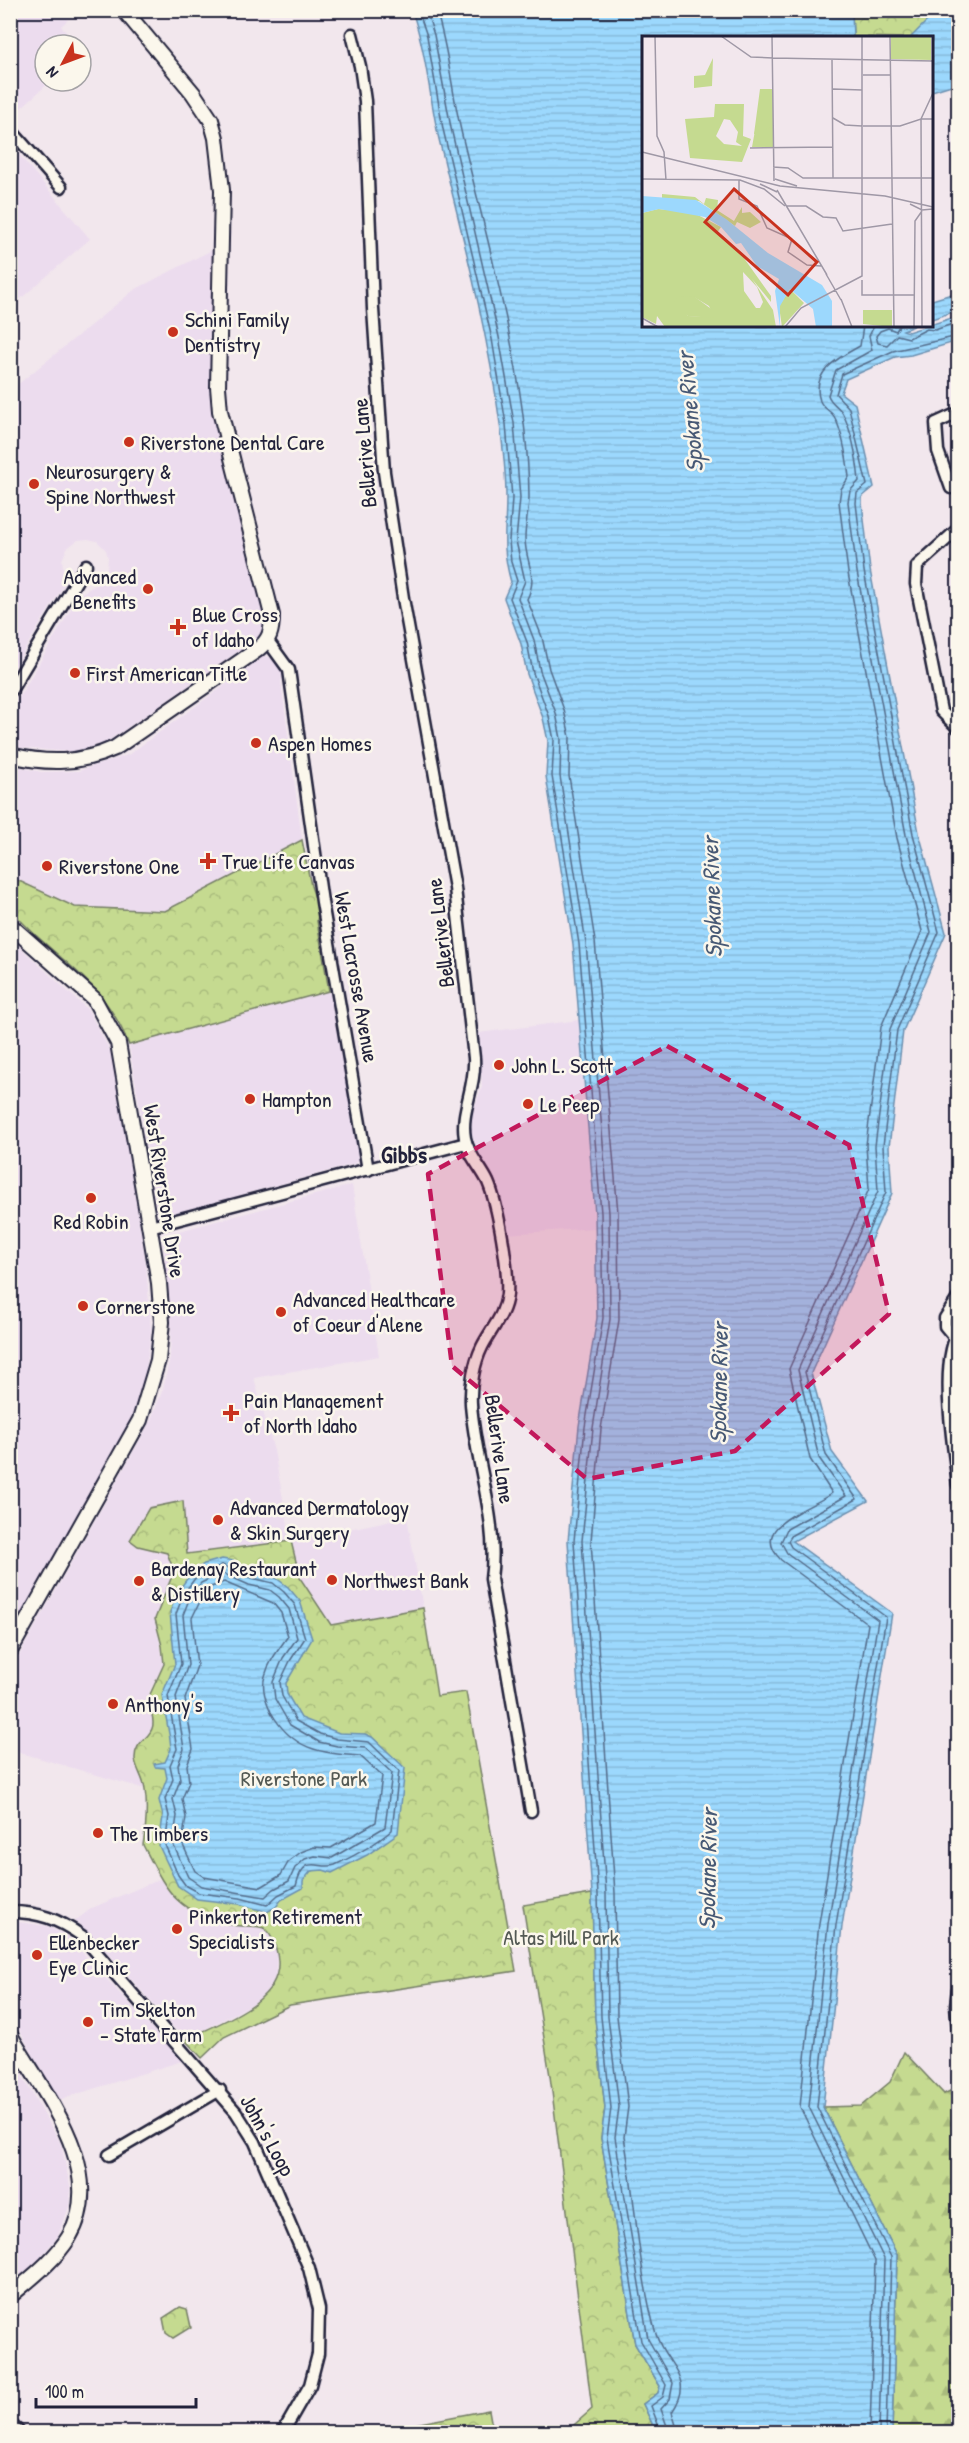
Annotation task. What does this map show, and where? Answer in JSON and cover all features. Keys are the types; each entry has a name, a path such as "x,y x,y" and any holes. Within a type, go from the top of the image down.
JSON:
{"street":[{"path":"10,755 39,761 63,762 101,754 157,721 268,642 272,615 220,411 218,387 222,173 216,138 211,120 193,93 124,10"},
{"name":"Bellerive Lane","path":"352,34 365,101 376,367 384,472 403,598 455,888 474,1058 473,1087 463,1118 466,1143 493,1196 507,1278 503,1310 481,1348 471,1404 495,1550 492,1579 531,1811"},
{"path":"10,129 61,187"},
{"path":"951,488 938,451 936,423 958,413"},
{"path":"958,530 917,566 916,584 941,711 958,728"},
{"path":"10,692 87,565"},
{"name":"West Lacrosse Avenue","path":"268,642 290,670 322,902 368,1170"},
{"name":"West Riverstone Drive","path":"10,925 94,999 107,1019 118,1043 150,1227 162,1322 158,1360 140,1420 10,1651"},
{"path":"150,1227 466,1143"},
{"path":"958,1298 945,1318 945,1326 957,1336 950,1364 950,1412 958,1485"},
{"name":"John's Loop","path":"10,1912 36,1912 61,1921 82,1936 220,2090 255,2142 309,2268 317,2299 319,2335 315,2369 303,2399 283,2433"},
{"path":"958,1989 956,2005 958,2032"},
{"path":"10,2035 76,2154 82,2190 81,2207 69,2236 49,2261 10,2296"},
{"path":"109,2155 220,2090"},
{"path":"10,2423 19,2433"}],"highlighted area":[{"path":"667,1046 849,1145 889,1314 735,1451 587,1479 452,1366 428,1174"}],"shaded area":[{"path":"11,10 78,11 61,26 67,33 33,33 33,93 38,93 11,117"},
{"path":"10,144 90,239 11,307 10,307"},
{"path":"212,250 212,411 264,614 264,633 253,646 239,651 105,743 72,752 11,747 11,711 80,594 101,582 107,569 108,558 106,550 97,541 78,540 67,548 62,560 65,583 11,672 11,390 134,290"},
{"path":"261,655 275,659 283,672 281,682 302,840 165,911 75,907 15,879 11,881 11,765 41,772 78,771 128,755 250,667"},
{"path":"11,939 88,1010 112,1054 146,1264 151,1331 145,1378 131,1418 11,1632"},
{"path":"329,991 359,1160 354,1164 179,1212 170,1213 159,1209 129,1045"},
{"path":"579,1020 595,1228 507,1234 494,1178 479,1155 471,1132 472,1113 482,1087 479,1033"},
{"path":"352,1185 379,1356 254,1378 274,1451 291,1541 187,1554 131,1543 167,1553 174,1571 155,1619 164,1664 149,1692 154,1727 139,1745 135,1759 145,1789 11,1750 11,1670 150,1422 163,1389 170,1357 171,1329 163,1238 172,1233"},
{"path":"407,1517 423,1608 331,1625 300,1578 291,1541"},
{"path":"160,1879 181,1905 231,1924 264,1928 273,1940 277,1953 275,1982 266,1997 185,2040 93,1936 75,1921 92,1908"},
{"path":"11,1921 47,1926 67,1936 182,2061 58,2100 11,2015"},
{"path":"10,2055 61,2144 71,2191 69,2207 58,2236 38,2260 16,2280 10,2265"}],"green space":[{"path":"852,11 938,11 913,36 853,36"},
{"path":"302,840 311,886 319,909 317,921 329,991 129,1045 118,1021 91,985 11,910 10,881 15,879 75,907 165,911"},
{"name":"Riverstone Park","path":"183,1501 187,1554 291,1541 300,1578 331,1625 423,1608 437,1696 466,1692 516,1971 290,2005 224,2037 202,2058 185,2040 229,2019 258,2000 269,1989 276,1976 278,1961 274,1943 264,1928 232,1925 213,1920 185,1907 167,1888 143,1845 146,1797 135,1759 139,1745 148,1736 153,1724 147,1701 164,1664 155,1619 174,1571 167,1553 138,1546 130,1540 149,1508"},
{"name":"Altas Mill Park","path":"592,1894 595,2018 605,2108 601,2138 635,2344 660,2386 658,2393 643,2404 656,2432 566,2432 592,2409 550,2076 523,1905"},
{"path":"904,2052 944,2094 958,2087 958,2432 892,2432 897,2255 823,2107 861,2106 890,2082"},
{"path":"180,2307 187,2309 191,2327 173,2338 166,2333 163,2318"},
{"path":"489,2410 493,2432 410,2432 409,2425"}],"water":[{"path":"938,10 958,11 958,83 933,91 933,36 912,36"},
{"name":"Spokane River","path":"412,11 852,11 853,36 642,36 642,327 911,327 903,330 908,332 924,327 933,327 933,324 958,316 958,341 911,355 895,357 846,379 841,393 855,404 874,487 862,497 870,570 919,833 946,933 903,1031 889,1147 892,1193 811,1373 832,1452 868,1501 793,1541 892,1613 842,1926 823,2107 897,2255 892,2432 656,2432 643,2404 658,2393 660,2386 635,2344 601,2138 605,2108 595,2018 592,1894 568,1541 579,1426 597,1318 595,1214 573,944 546,776 548,741 543,718 527,674 521,644 504,598 511,582 505,549 504,460 495,387 481,315 438,135 417,26"},
{"path":"958,292 958,310 933,319 933,300"},
{"path":"222,1559 234,1561 254,1573 276,1578 288,1587 300,1601 312,1639 286,1683 287,1694 301,1718 339,1733 365,1734 372,1737 405,1768 398,1833 367,1855 332,1873 323,1870 311,1871 303,1881 303,1888 281,1900 276,1907 267,1912 239,1904 197,1899 178,1886 159,1846 163,1816 159,1800 167,1778 165,1768 155,1767 154,1764 165,1762 171,1749 162,1695 175,1664 170,1612 178,1591 192,1572 204,1564"}],"place":[{"name":"Schini Family Dentistry","path":"173,332"},
{"name":"Riverstone Dental Care","path":"129,442"},
{"name":"Neurosurgery & Spine Northwest","path":"34,484"},
{"name":"Advanced Benefits","path":"148,589"},
{"name":"Blue Cross of Idaho","path":"178,627"},
{"name":"First American Title","path":"75,673"},
{"name":"Aspen Homes","path":"256,743"},
{"name":"True Life Canvas","path":"208,861"},
{"name":"Riverstone One","path":"47,866"},
{"name":"John L. Scott","path":"499,1065"},
{"name":"Hampton","path":"250,1099"},
{"name":"Le Peep","path":"528,1104"},
{"name":"Red Robin","path":"91,1198"},
{"name":"Cornerstone","path":"83,1306"},
{"name":"Advanced Healthcare of Coeur d'Alene","path":"281,1312"},
{"name":"Pain Management of North Idaho","path":"231,1413"},
{"name":"Advanced Dermatology & Skin Surgery","path":"218,1520"},
{"name":"Northwest Bank","path":"332,1580"},
{"name":"Bardenay Restaurant & Distillery","path":"139,1581"},
{"name":"Anthony's","path":"113,1704"},
{"name":"The Timbers","path":"98,1833"},
{"name":"Pinkerton Retirement Specialists","path":"177,1929"},
{"name":"Ellenbecker Eye Clinic","path":"37,1955"},
{"name":"Tim Skelton - State Farm","path":"88,2022"}],"district":[{"name":"Gibbs","path":"404,1155"}]}
